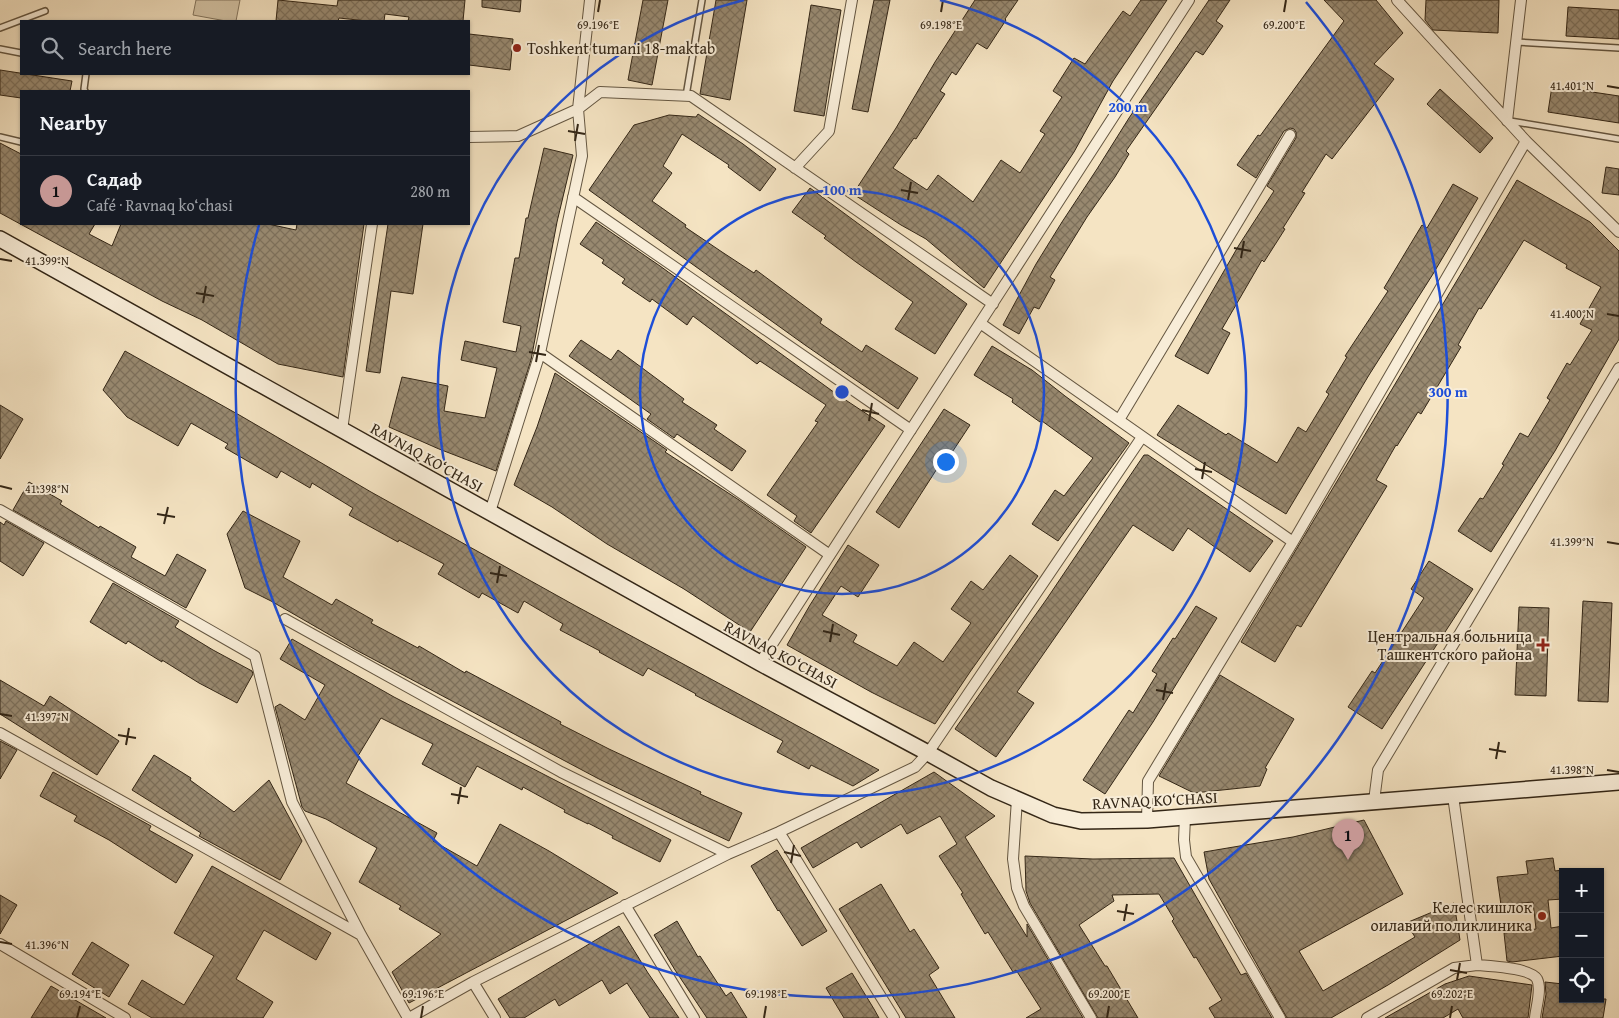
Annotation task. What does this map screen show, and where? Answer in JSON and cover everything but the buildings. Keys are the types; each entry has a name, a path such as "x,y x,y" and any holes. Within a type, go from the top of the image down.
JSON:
{"street":[{"path":"490,512 540,353 582,156 578,109 590,0"},
{"path":"795,168 829,131 852,0"},
{"path":"760,663 1189,0"},
{"path":"1397,0 1526,141 1619,232"},
{"path":"1507,120 1521,0"},
{"path":"470,137 518,136 578,109 600,92 690,96 993,304"},
{"path":"1119,420 1290,135"},
{"path":"1147,820 1148,781 1293,542 1526,141"},
{"path":"573,197 911,430"},
{"path":"342,430 372,225"},
{"name":"RAVNAQ KO‘CHASI","path":"0,239 760,663 991,788 1052,815 1081,821 1147,820 1619,782"},
{"path":"980,323 1293,542"},
{"path":"540,353 830,555"},
{"path":"1374,801 1378,770 1619,368"},
{"path":"0,510 255,656 292,802 361,935 409,1018 472,982 625,905 728,854 779,832 915,767 928,753 1142,437"},
{"path":"284,619 561,772 728,854"},
{"path":"0,732 361,935"},
{"path":"1453,796 1477,965"},
{"path":"1017,799 1013,859 1017,888 1024,906 1091,1018"},
{"path":"1185,817 1184,840 1186,857 1280,1018"},
{"path":"779,832 894,1018"},
{"path":"625,905 694,1018"},
{"path":"0,944 125,1018"},
{"path":"1367,1018 1454,968 1477,965 1529,972 1537,978 1539,988 1535,1018"},
{"path":"472,982 495,1018"}],"lane":[{"path":"686,96 702,0"},
{"path":"21,20 45,11"},
{"path":"0,28 20,20"},
{"path":"1516,42 1619,48"},
{"path":"0,49 20,53"},
{"path":"84,90 86,75"},
{"path":"1507,120 1619,139"},
{"path":"0,136 20,142"}],"shaded area":[{"path":"196,0 240,0 236,20 220,20 193,15"}],"place":[{"name":"Toshkent tumani 18-maktab","path":"517,48"},
{"name":"Центральная больница Ташкентского района","path":"1543,645"},
{"name":"Садаф","path":"1348,860"},
{"name":"Келес кишлок оилавий поликлиника","path":"1542,916"}]}
